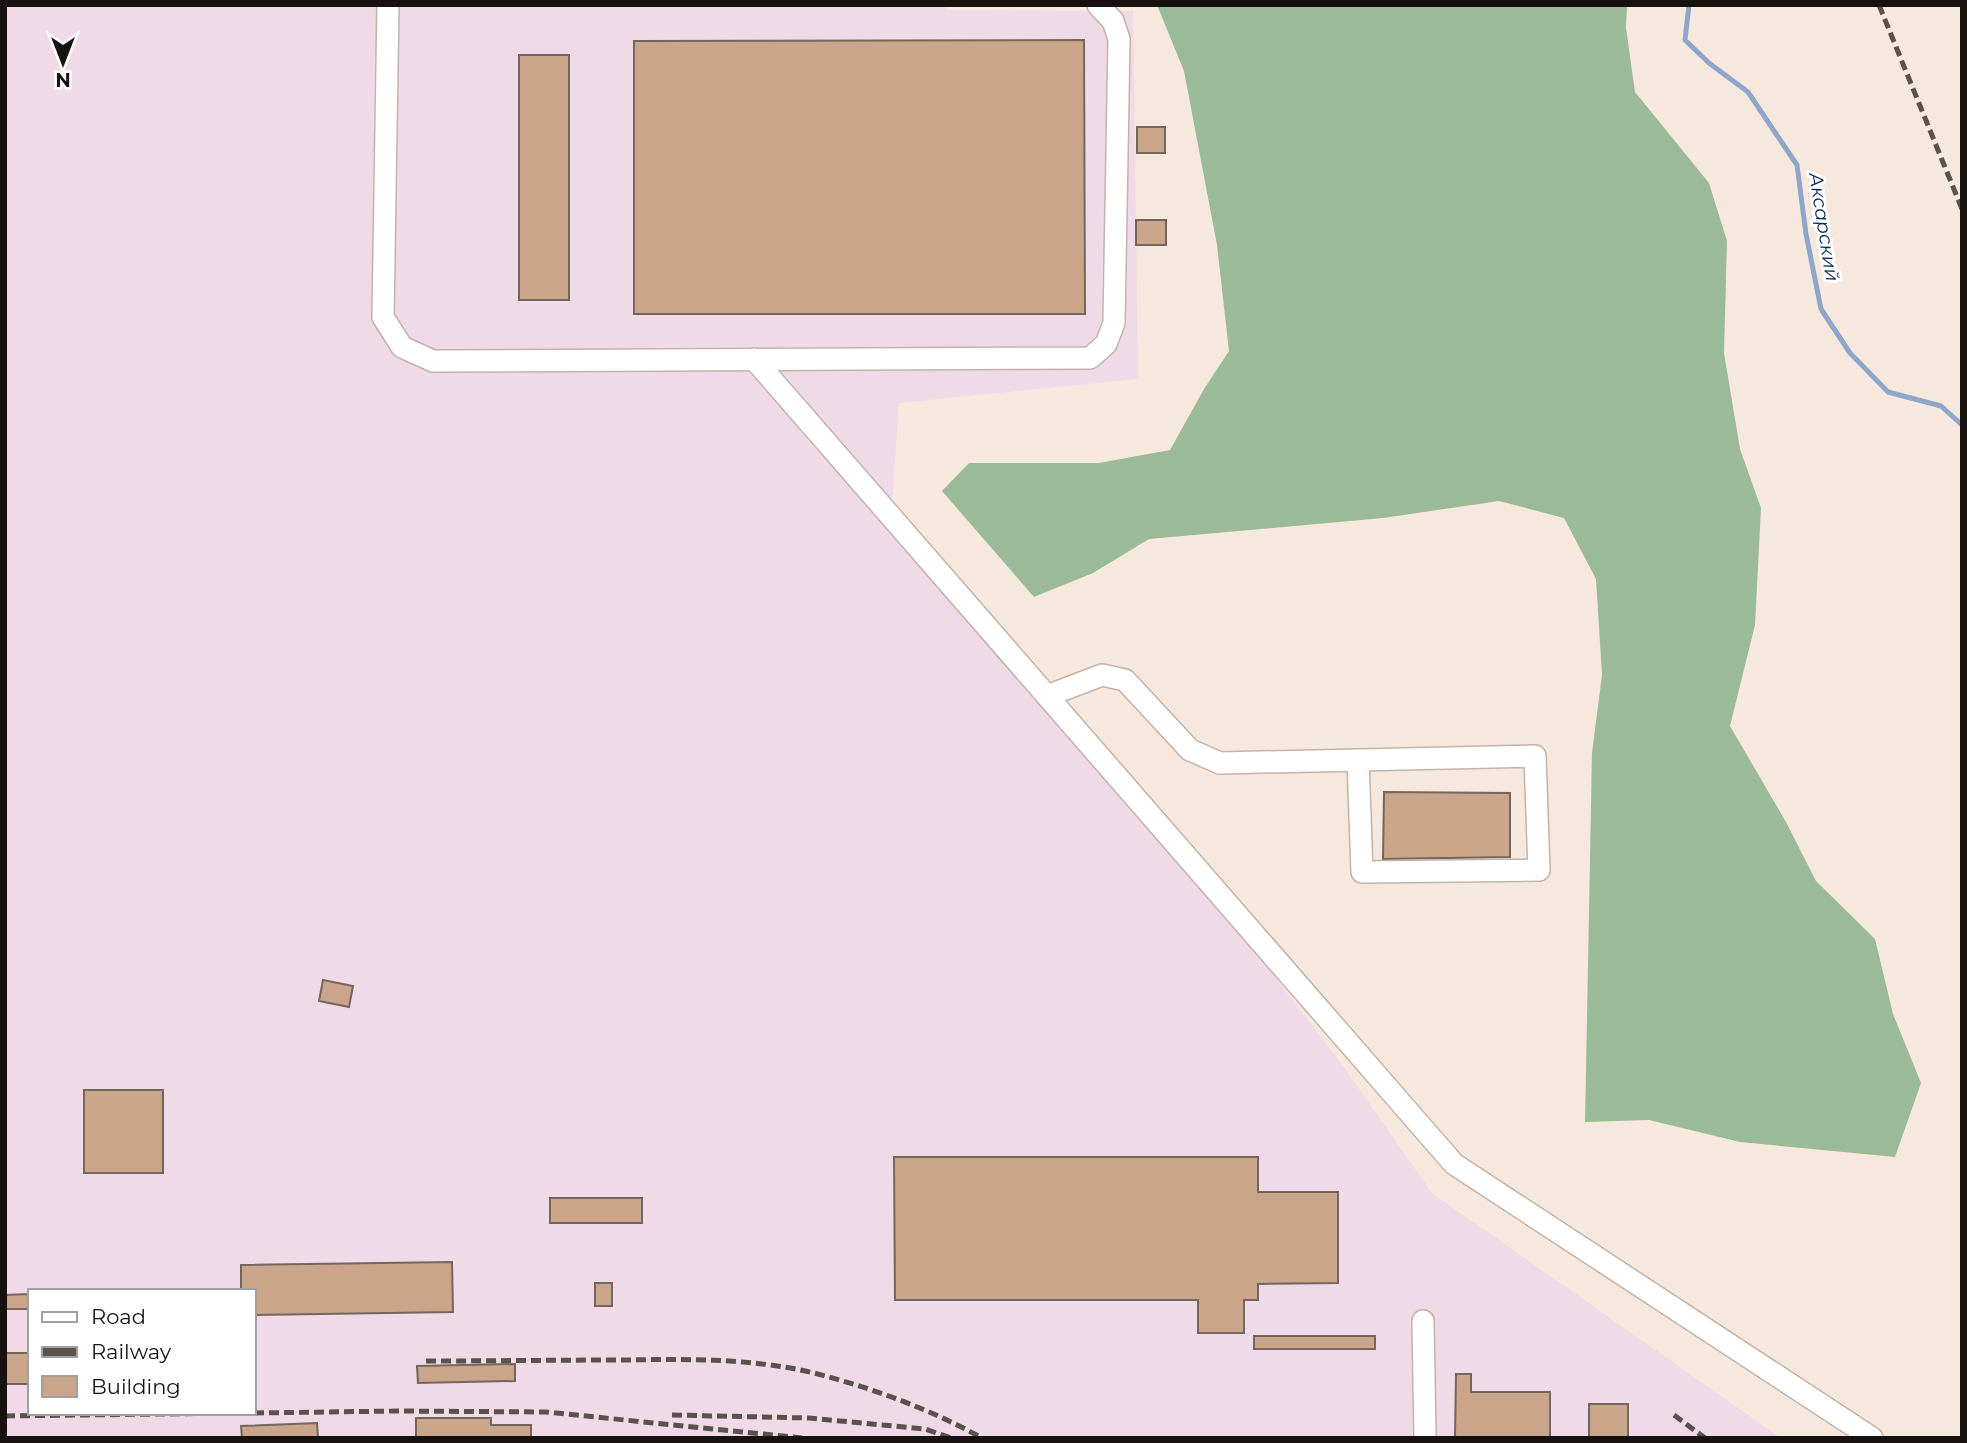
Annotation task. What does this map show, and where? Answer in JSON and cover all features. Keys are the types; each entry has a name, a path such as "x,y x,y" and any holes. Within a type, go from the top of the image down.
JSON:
{"lane":[{"path":"388,5 383,317 401,347 433,361 1090,358 1106,344 1114,323 1119,39 1113,20 1098,5"},
{"path":"754,359 1454,1164 1872,1438"},
{"path":"1046,696 1102,675 1125,680 1190,750 1220,763 1535,756 1539,870 1362,872 1359,760"},
{"path":"1423,1321 1425,1438"}],"shaded area":[{"path":"5,5 947,5 947,10 1133,11 1138,379 899,403 892,506 1154,820 1341,1063 1432,1193 1781,1438 5,1438"}],"green space":[{"path":"1157,5 1627,5 1626,28 1635,92 1709,183 1727,241 1724,353 1740,449 1761,508 1755,625 1730,726 1786,822 1816,881 1875,939 1893,1014 1921,1083 1895,1157 1740,1142 1649,1120 1585,1122 1592,753 1602,675 1596,579 1564,518 1499,501 1383,518 1149,539 1093,573 1034,597 942,491 969,463 1099,463 1170,450 1229,351 1217,245 1184,71"}],"building":[{"path":"1084,40 1085,314 634,314 634,41"},
{"path":"519,55 569,55 569,300 519,300"},
{"path":"1137,127 1165,127 1165,153 1137,153"},
{"path":"1136,220 1166,220 1166,245 1136,245"},
{"path":"1384,792 1510,793 1510,857 1383,859"},
{"path":"323,980 353,986 349,1007 319,1001"},
{"path":"84,1090 163,1090 163,1173 84,1173"},
{"path":"894,1157 1258,1157 1258,1192 1338,1192 1338,1283 1258,1284 1258,1300 1244,1300 1244,1333 1198,1333 1198,1300 895,1300"},
{"path":"550,1198 642,1198 642,1223 550,1223"},
{"path":"452,1262 453,1312 256,1315 256,1289 241,1289 241,1265"},
{"path":"595,1283 612,1283 612,1306 595,1306"},
{"path":"28,1294 28,1309 5,1309 5,1295"},
{"path":"1254,1336 1375,1336 1375,1349 1254,1349"},
{"path":"5,1353 28,1353 28,1384 5,1384"},
{"path":"515,1364 515,1381 418,1383 417,1366"},
{"path":"1456,1374 1471,1374 1471,1392 1550,1392 1550,1438 1455,1438"},
{"path":"1589,1404 1628,1404 1628,1438 1589,1438"},
{"path":"416,1418 491,1418 491,1425 531,1425 531,1438 416,1438"},
{"path":"317,1423 318,1438 242,1438 241,1426"}],"waterway":[{"name":"Аксарский","path":"1689,5 1685,40 1709,63 1748,92 1797,165 1806,234 1821,309 1850,353 1888,392 1941,406 1962,425"}],"railway":[{"path":"1879,5 1962,209"},
{"path":"426,1361 695,1360 767,1364 857,1385 921,1409 982,1438"},
{"path":"256,1413 546,1412 802,1438"},
{"path":"5,1416 84,1415"},
{"path":"672,1415 809,1418 925,1429 951,1438"},
{"path":"1674,1415 1705,1438"}]}
